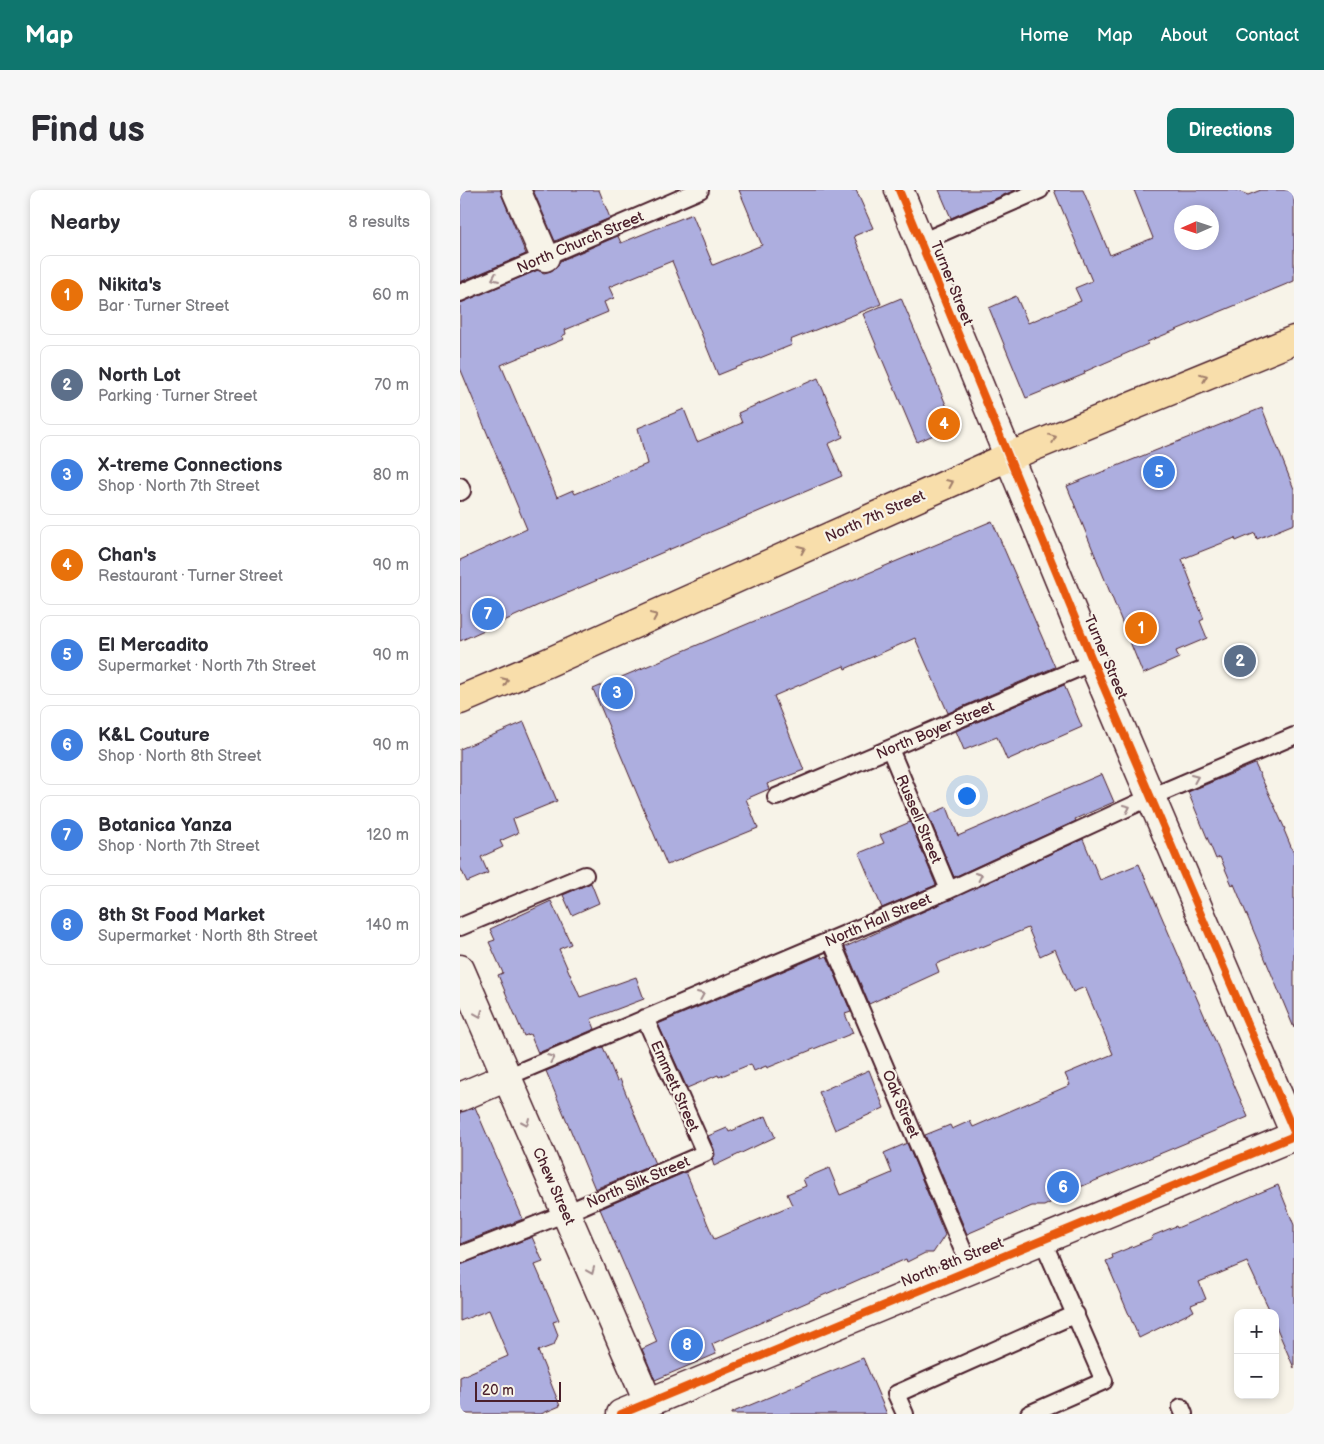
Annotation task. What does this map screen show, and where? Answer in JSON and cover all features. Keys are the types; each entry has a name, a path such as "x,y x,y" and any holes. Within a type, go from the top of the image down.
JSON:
{"main road":[{"name":"North 7th Street","path":"460,700 1008,457 1294,340"}],"street":[{"path":"516,190 544,257"},
{"name":"Turner Street","path":"898,190 1093,662 1294,1132"},
{"name":"Chew Street","path":"460,969 650,1408"},
{"name":"North Hall Street","path":"460,1097 506,1077"},
{"name":"North 8th Street","path":"620,1414 650,1408 970,1269 1294,1136"}],"lane":[{"name":"North Church Street","path":"460,293 700,190"},
{"path":"921,242 1040,190"},
{"name":"North Boyer Street","path":"776,797 1093,662"},
{"name":"North Hall Street","path":"506,1077 949,890 1151,797 1294,736"},
{"name":"Russell Street","path":"890,749 949,890"},
{"path":"460,927 585,875"},
{"name":"Oak Street","path":"831,940 970,1269"},
{"name":"Emmett Street","path":"645,1018 705,1153"},
{"name":"North Silk Street","path":"460,1255 705,1153"},
{"path":"1029,1414 1104,1381 1042,1240"},
{"path":"905,1414 896,1394 1076,1314"}],"building":[{"path":"460,190 501,190 526,254 460,282"},
{"path":"533,190 599,190 610,218 555,241"},
{"path":"739,190 856,190 873,228 854,236 881,304 790,340 792,345 718,375 672,261 609,287 614,298 604,302 608,312 565,330 566,334 562,336 564,339 501,365 557,497 573,490 575,494 647,464 638,428 684,409 697,442 742,423 738,413 818,378 843,437 828,444 842,476 539,605 460,641 460,560 527,529 460,368 460,303 538,270 544,273 551,271 557,267 560,261 618,236 621,243 692,214 713,265 762,245"},
{"path":"939,190 1015,190 951,218"},
{"path":"1054,190 1083,190 1110,255 1153,238 1134,190 1235,190 1248,195 1261,190 1294,190 1294,281 1147,342 1148,344 1084,372 1085,374 1026,398 989,308 1016,296 1028,323 1081,301 1075,288 1092,281"},
{"path":"901,298 955,426 917,442 863,314"},
{"path":"1262,408 1294,489 1294,524 1257,539 1255,533 1236,541 1235,538 1182,559 1204,619 1200,621 1207,638 1176,651 1179,658 1143,674 1067,486"},
{"path":"992,521 1055,667 948,713 915,638 845,669 844,666 774,696 804,770 767,784 769,789 746,799 758,828 667,865 593,689"},
{"path":"1064,685 1082,727 1007,760 997,737 964,750 956,731"},
{"path":"524,722 557,801 513,819 518,833 500,841 503,847 481,857 488,873 467,882 460,867 460,749"},
{"path":"1255,764 1285,829 1294,854 1294,1028 1234,884 1232,885 1220,857 1216,859 1188,792"},
{"path":"1102,774 1114,802 954,877 928,815 947,807 958,836"},
{"path":"910,822 936,885 882,908 859,853 884,843 880,835"},
{"path":"1083,839 1100,880 1139,864 1248,1117 1061,1195 1052,1199 1050,1203 1044,1206 1032,1206 967,1234 925,1135 950,1125 952,1129 970,1121 973,1127 1070,1085 1065,1074 1113,1054 1085,987 1073,992 1055,949 1040,956 1028,928 936,964 939,972 869,1004 845,947"},
{"path":"591,883 599,903 572,915 563,895"},
{"path":"551,901 571,944 559,949 580,997 636,977 644,999 591,1019 595,1029 538,1053 530,1034 524,1036 498,975 503,973 489,942 495,940 490,929"},
{"path":"821,955 822,958 827,956 851,1012 845,1014 853,1033 767,1068 766,1066 754,1071 751,1064 687,1088 658,1024"},
{"path":"603,1047 617,1081 620,1079 655,1164 595,1189 546,1071"},
{"path":"869,1070 884,1108 835,1130 819,1092"},
{"path":"475,1107 523,1219 460,1244 460,1112"},
{"path":"766,1116 775,1137 714,1166 712,1160 715,1155 714,1149 708,1136 727,1128 729,1132"},
{"path":"907,1143 945,1235 933,1253 925,1253 907,1262 906,1259 712,1344 716,1354 655,1380 642,1349 657,1342 600,1209 686,1172 714,1239 792,1205 787,1194 806,1186 803,1179 829,1168 840,1195 892,1173 884,1153"},
{"path":"1278,1185 1294,1225 1294,1368 1279,1333 1279,1309 1269,1309 1247,1262 1199,1282 1206,1299 1191,1305 1194,1311 1139,1338 1106,1261 1113,1258 1112,1255 1153,1238 1152,1236 1176,1226 1177,1228"},
{"path":"532,1237 543,1262 535,1265 559,1320 553,1322 558,1335 554,1345 538,1351 560,1406 541,1414 460,1414 460,1377 508,1356 489,1310 460,1321 460,1265"},
{"path":"863,1358 887,1414 731,1414 731,1413"}],"cycle path":[{"path":"899,190 1093,662 1294,1132"},
{"path":"621,1414 1294,1136"}],"place":[{"name":"Chan's","path":"944,424"},
{"name":"El Mercadito","path":"1159,472"},
{"name":"Botanica Yanza","path":"488,614"},
{"name":"Nikita's","path":"1141,628"},
{"name":"North Lot","path":"1240,661"},
{"name":"X-treme Connections","path":"617,693"},
{"name":"K&L Couture","path":"1063,1187"},
{"name":"8th St Food Market","path":"687,1345"}]}
